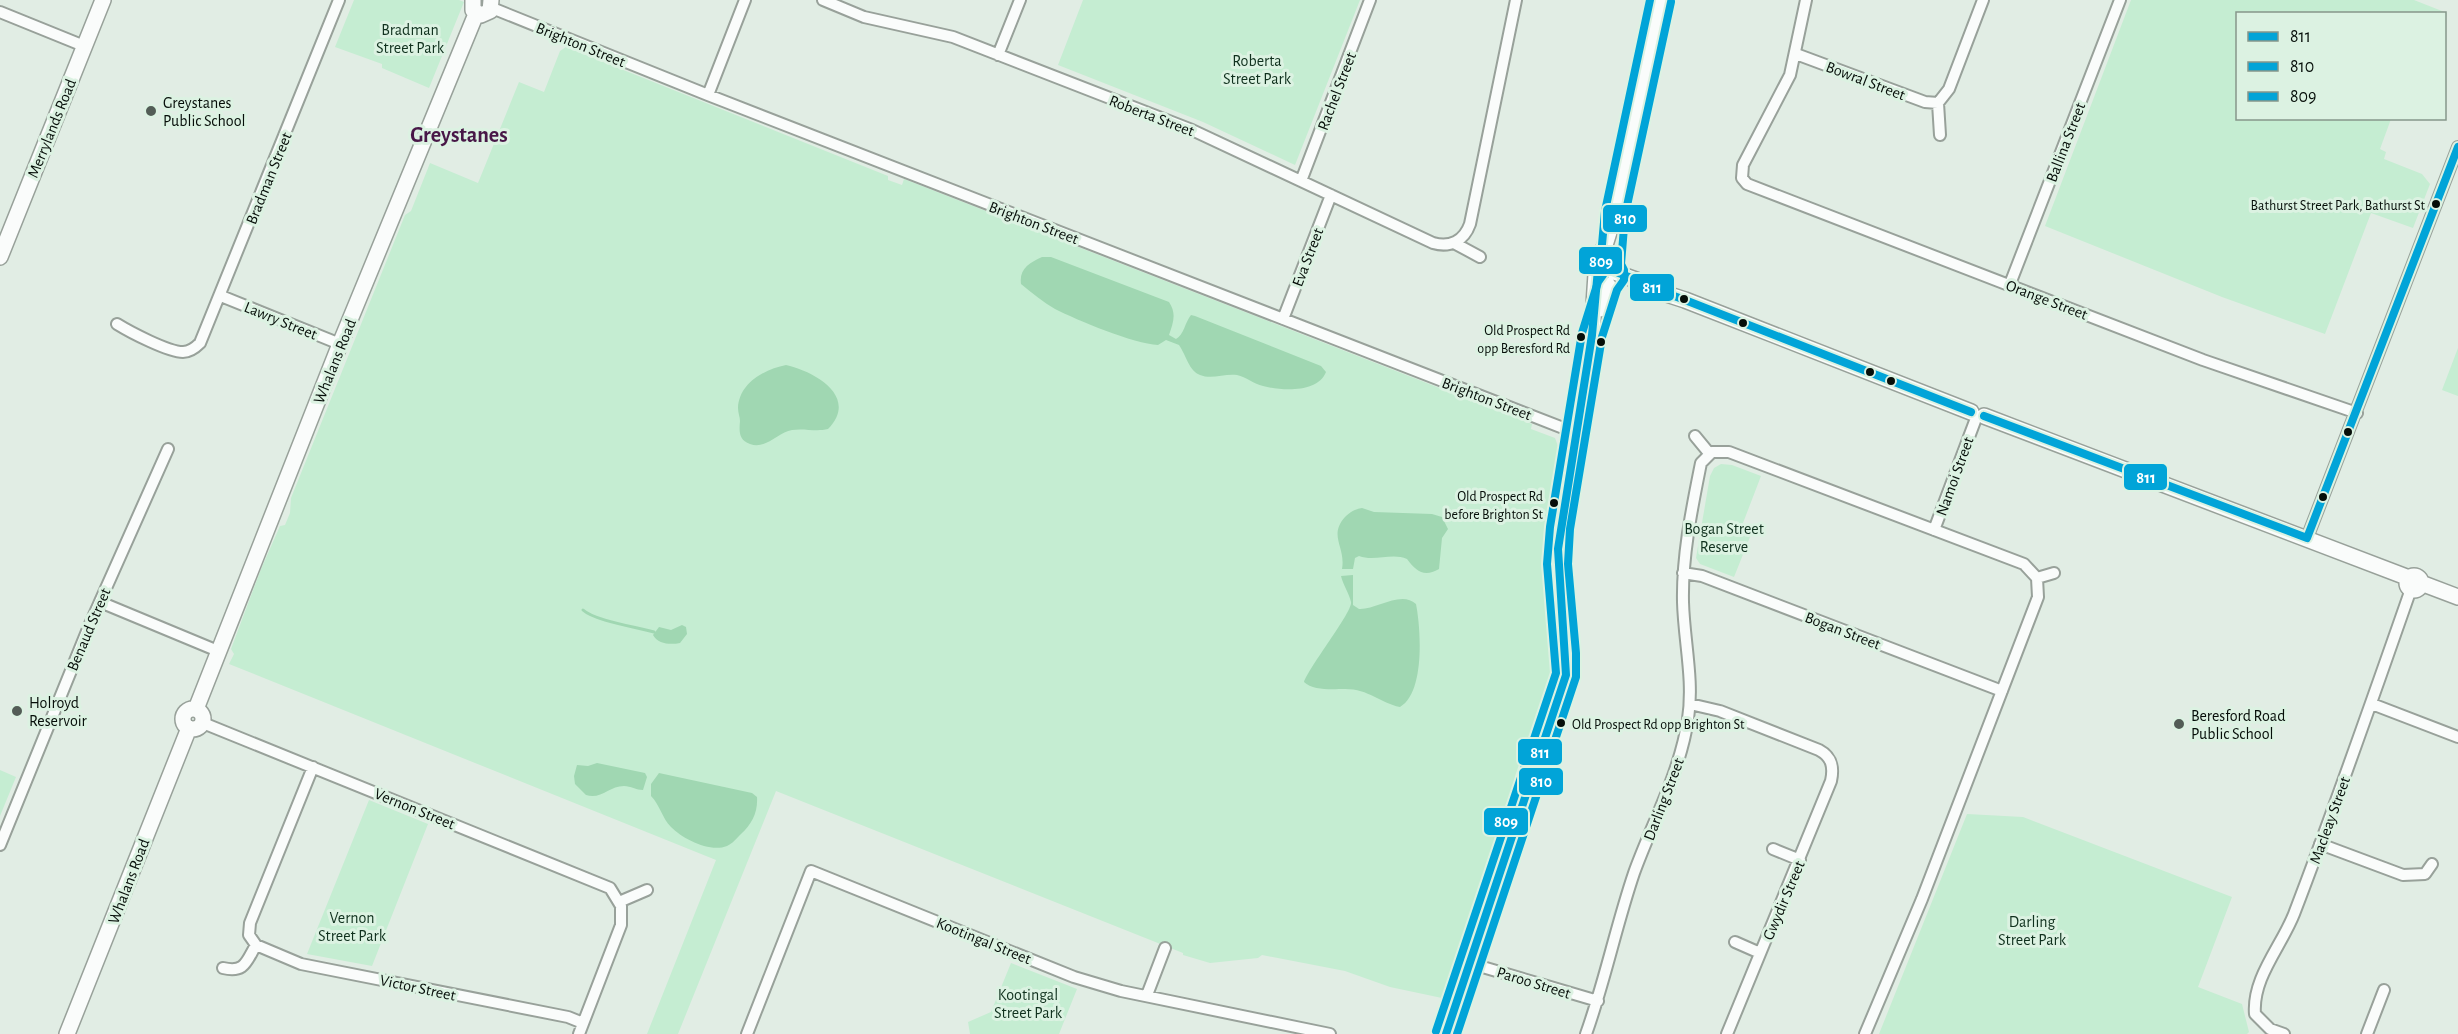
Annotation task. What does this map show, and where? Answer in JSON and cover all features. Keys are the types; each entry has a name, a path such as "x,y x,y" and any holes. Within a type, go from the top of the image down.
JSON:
{"street":[{"name":"Merrylands Road","path":"0,257 103,0"},
{"name":"Bradman Street","path":"117,324 135,335 191,354 203,338 339,0"},
{"path":"708,95 745,0"},
{"name":"Roberta Street","path":"823,0 841,3 864,17 953,37 1192,130 1433,243 1442,245 1454,243 1480,257"},
{"path":"998,55 1020,0"},
{"name":"Rachel Street","path":"1301,181 1371,0"},
{"path":"1454,243 1464,235 1470,224 1516,0"},
{"path":"1446,1034 1566,675 1558,549 1592,335 1606,276 1616,213 1661,0"},
{"name":"Orange Street","path":"1806,0 1790,75 1743,165 1739,179 1751,186 2203,360 2357,413"},
{"path":"1940,135 1938,103 1949,88 1983,0"},
{"name":"Ballina Street","path":"2010,284 2120,0"},
{"path":"475,7 485,15 492,4"},
{"name":"Brighton Street","path":"492,4 708,95 1576,433"},
{"name":"Whalans Road","path":"67,1034 196,720 218,651 475,7"},
{"path":"0,12 84,46"},
{"name":"Bowral Street","path":"1796,54 1925,102 1938,103"},
{"path":"2307,538 2458,147"},
{"name":"Eva Street","path":"1283,319 1332,195"},
{"path":"1606,276 1636,280 1651,289 1685,300 1977,416 2307,538 2413,583 2458,597"},
{"name":"Lawry Street","path":"221,296 340,345"},
{"name":"Namoi Street","path":"1934,530 1977,416"},
{"path":"1695,436 1709,453 1719,450 1729,452 2024,564 2037,578 2038,597 1922,899 1865,1034"},
{"name":"Benaud Street","path":"0,845 100,602 168,449"},
{"name":"Darling Street","path":"1586,1034 1598,1001 1631,882 1682,748 1690,704 1691,682 1684,617 1683,573 1688,530 1701,463 1709,453"},
{"name":"Bogan Street","path":"1683,573 1702,576 2002,691"},
{"path":"2037,578 2054,573"},
{"name":"Macleay Street","path":"2284,1034 2262,1023 2255,1014 2254,1001 2257,988 2292,918 2372,704 2413,583"},
{"path":"100,602 218,651"},
{"path":"1690,704 1720,711 1819,750 1828,756 1832,765 1845,761"},
{"path":"2372,704 2458,737"},
{"name":"Vernon Street","path":"196,720 604,884 613,891 619,902"},
{"name":"Gwydir Street","path":"1727,1034 1831,781 1832,765"},
{"path":"223,969 235,971 240,969 256,945 249,935 250,923 313,767"},
{"path":"2320,844 2403,875 2425,874 2432,864"},
{"path":"1773,849 1800,860"},
{"name":"Kootingal Street","path":"747,1034 811,871 1074,977 1121,991 1305,1031 1330,1034"},
{"path":"579,1034 619,932 622,917 619,902 647,890"},
{"path":"1735,942 1760,953"},
{"name":"Victor Street","path":"256,945 306,965 545,1013 583,1023"},
{"path":"1147,995 1165,948"},
{"name":"Paroo Street","path":"1469,963 1598,1001"},
{"path":"2367,1034 2384,990"}],"green space":[{"name":"Bradman Street Park","path":"354,0 459,0 464,2 429,88 382,68 382,64 335,47"},
{"name":"Roberta Street Park","path":"1083,0 1360,0 1295,165 1203,122 1058,65"},
{"path":"2131,0 2414,0 2444,12 2236,12 2236,120 2391,120 2380,149 2386,152 2384,159 2422,174 2430,184 2413,228 2371,213 2325,334 2222,297 2045,226"},
{"path":"566,47 888,176 888,180 902,185 904,179 1532,424 1531,429 1555,438 1558,446 1554,470 1558,472 1548,555 1559,675 1495,857 1491,852 1442,998 1390,987 1345,971 1262,955 1258,958 1210,963 1183,955 1183,953 776,791 678,1034 647,1034 716,860 229,664 234,654 231,649 261,569 280,526 285,525 290,513 291,498 405,215 411,211 430,163 478,183 519,82 544,92 560,51"},
{"path":"2458,348 2458,396 2442,390"},
{"name":"Bogan Street Reserve","path":"1721,464 1732,465 1761,476 1743,523 1754,527 1734,577 1700,564 1696,558 1710,476 1714,468"},
{"path":"0,770 16,777 0,816"},
{"name":"Vernon Street Park","path":"369,800 428,824 372,966 307,954"},
{"name":"Darling Street Park","path":"1967,814 2023,817 2232,897 2198,987 2242,1004 2249,1032 2247,1034 1879,1034"},
{"name":"Kootingal Street Park","path":"1011,963 1077,989 1059,1034 970,1034 968,1022 991,1012"}],"shaded area":[{"path":"1042,257 1051,257 1169,302 1174,315 1169,335 1176,339 1181,335 1191,315 1321,366 1326,372 1315,384 1299,389 1263,386 1237,375 1209,377 1200,375 1190,366 1179,345 1166,340 1158,345 1148,344 1121,336 1065,314 1038,297 1021,284 1021,279 1023,270"},
{"path":"786,365 820,379 829,387 836,396 839,406 836,417 828,429 792,430 761,445 750,444 740,435 739,399 754,379 770,370"},
{"path":"1362,508 1374,512 1432,514 1442,517 1448,529 1442,538 1439,569 1425,573 1417,570 1407,559 1401,557 1365,558 1359,556 1355,558 1353,569 1342,569 1343,561 1338,530 1347,515"},
{"path":"1353,575 1353,605 1359,609 1403,599 1416,604 1420,644 1417,675 1414,689 1408,700 1400,707 1361,691 1318,688 1304,682 1350,607 1351,602 1341,576"},
{"path":"682,625 686,627 687,634 680,643 665,643 653,635 659,627 671,630"},
{"path":"597,763 645,773 647,777 643,790 624,786 596,796 586,795 575,784 574,776 577,765 588,766"},
{"path":"659,773 752,793 757,797 754,817 745,830 727,846 713,848 697,844 671,827 651,796 651,784"}],"waterway":[{"path":"583,610 606,620 654,632"}],"transit line":[{"name":"809","path":"1436,1031 1556,673 1547,564 1550,527 1582,333 1598,282 1603,275 1600,267 1605,211 1650,0"},
{"name":"810","path":"1457,1034 1576,677 1568,564 1570,529 1602,337 1617,290 1624,280 1624,270 1621,264 1625,215 1671,2"},
{"name":"811","path":"2307,538 2458,147"},
{"name":"811","path":"1446,1034 1566,675 1558,549 1592,335 1598,269 1607,266 1618,273 1667,293 1971,412"},
{"name":"811","path":"1984,416 2307,538"}],"place":[{"name":"Greystanes Public School","path":"151,111"},
{"name":"Bathurst Street Park, Bathurst St","path":"2436,204"},
{"name":"Old Prospect Rd opp Beresford Rd","path":"1581,337"},
{"name":"Old Prospect Rd before Brighton St","path":"1554,503"},
{"name":"Holroyd Reservoir","path":"17,711"},
{"name":"Old Prospect Rd opp Brighton St","path":"1561,723"},
{"name":"Beresford Road Public School","path":"2179,724"}],"district":[{"name":"Greystanes","path":"459,134"}]}
